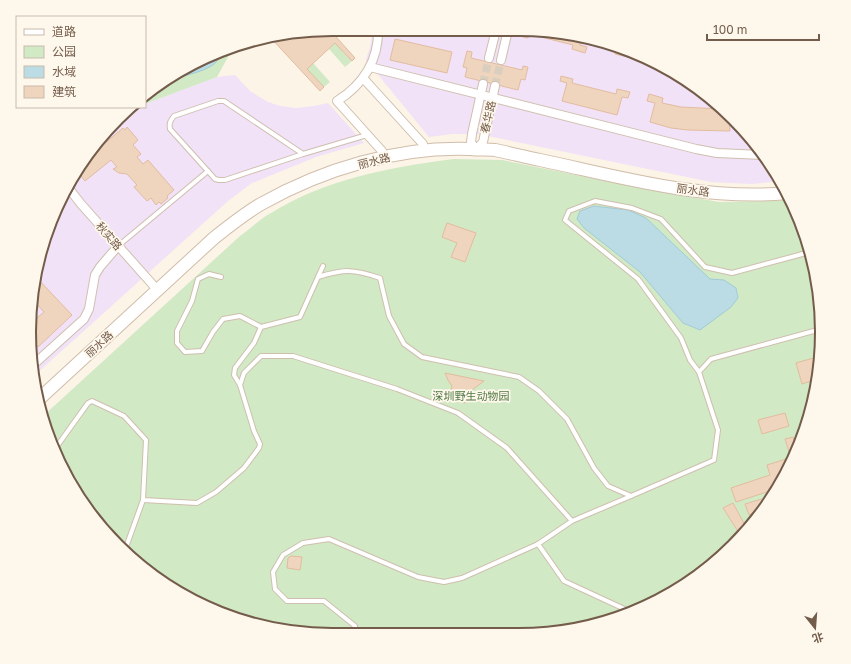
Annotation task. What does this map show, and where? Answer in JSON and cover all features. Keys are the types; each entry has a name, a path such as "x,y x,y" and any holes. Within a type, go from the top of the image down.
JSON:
{"main road":[{"name":"丽水路","path":"42,387 153,285 231,217 256,200 317,171 382,151 423,144 455,141 682,189 734,195 780,194"},
{"name":"丽水路","path":"43,395 214,238 236,221 259,205 287,190 319,177 371,161 396,155 496,143 688,184 741,188 776,186"}],"street":[{"path":"377,36 376,51 364,78 352,91 337,101 382,151"},
{"path":"489,58 494,36"},
{"path":"501,60 507,36"},
{"path":"370,67 696,149 717,153 756,155"},
{"path":"364,78 423,144"},
{"name":"春华路","path":"477,145 483,84"},
{"name":"春华路","path":"477,145 495,86"},
{"name":"秋实路","path":"72,192 153,285"},
{"path":"38,360 84,319 89,309 95,275 118,246"}],"lane":[{"path":"303,154 224,101 218,101 174,116 170,120 169,124 170,129 208,171 219,180 225,180 303,154 368,135"},
{"path":"118,246 208,171"},
{"path":"354,628 355,626 324,601 287,601 275,589 273,572 283,555 303,543 328,539 418,577 444,582 462,578 538,544 572,522 714,460 718,430 700,372 690,360 681,338 638,279 565,220 570,211 595,201 632,208 661,219 705,267 732,273 804,253"},
{"path":"221,277 209,274 198,279 192,301 177,331 177,343 185,352 202,351 213,332 223,319 240,316 261,327 300,317 323,266"},
{"path":"318,277 337,271 359,271 380,278 389,316 404,344 422,357 519,377 539,391 567,419 594,468 608,486 631,496"},
{"path":"143,500 197,503 216,492 244,468 259,448 260,444 254,431 240,385 234,374 235,368 254,343 261,327"},
{"path":"700,372 711,359 815,331"},
{"path":"240,385 244,373 261,356 293,356 397,389 458,413 507,448 572,522"},
{"path":"59,444 88,403 92,402 124,416 146,440 143,500 127,545"},
{"path":"538,544 564,581 623,608"}],"shaded area":[{"path":"372,36 519,36 577,42 614,52 667,76 699,97 714,109 742,137 774,182 752,184 711,182 478,134 452,134 429,137 366,60"},
{"path":"235,75 250,91 268,102 280,106 296,108 328,103 364,143 316,157 252,183 228,201 39,371 36,332 42,274 52,237 76,184 97,152 109,137 138,108 146,108 146,104 217,77"}],"green space":[{"path":"335,43 352,61 345,67 329,49"},
{"path":"229,55 217,77 146,104 146,102 152,97 184,76"},
{"path":"313,63 330,82 324,87 307,69"},
{"name":"深圳野生动物园","path":"454,159 502,160 650,190 719,202 783,200 805,255 812,293 815,332 814,351 805,409 784,463 765,496 742,527 714,555 699,567 667,588 632,605 596,618 558,625 519,628 313,627 255,618 219,605 184,588 152,567 137,555 109,527 97,512 76,480 67,463 47,412 240,236 267,215 292,201 336,183 360,176 407,166"}],"water":[{"path":"217,60 210,67 185,76"},
{"path":"594,206 628,210 646,218 710,279 724,280 736,288 738,298 731,307 700,330 683,323 640,272 584,228 577,219 580,211"}],"building":[{"path":"335,36 355,58 352,61 335,43 307,69 324,87 320,91 275,42"},
{"path":"543,38 581,43 580,45 587,47 585,53 572,49 573,45"},
{"path":"395,39 452,52 447,73 390,60"},
{"path":"467,51 472,52 471,58 522,70 523,66 528,67 525,80 521,79 518,90 465,77 467,68 463,67"},
{"path":"561,76 573,79 572,83 616,94 617,89 630,92 628,98 622,97 617,115 562,101 567,83 560,81"},
{"path":"649,94 663,98 662,103 681,107 713,109 730,125 730,131 688,130 671,128 650,122 655,103 647,101"},
{"path":"127,127 138,140 133,145 141,154 137,157 143,164 148,160 174,190 161,204 159,202 156,205 151,198 147,201 134,187 137,185 127,174 119,173 113,169 117,167 111,160 85,181 81,176 103,145 123,128 125,130"},
{"path":"447,223 476,233 465,262 451,257 457,243 442,237"},
{"path":"41,282 72,315 38,347 36,332 37,318 44,312 38,305"},
{"path":"813,358 810,381 802,384 796,363"},
{"path":"445,373 484,381 466,396 465,403 449,399 452,386"},
{"path":"785,413 789,426 762,434 758,420"},
{"path":"793,437 794,440 789,452 785,439"},
{"path":"786,459 768,492 736,502 731,488 770,475 767,465"},
{"path":"763,499 753,514 749,515 745,504"},
{"path":"733,503 744,524 738,531 723,508"},
{"path":"291,556 302,557 300,570 287,568 288,558"}],"tunnel":[{"path":"483,84 489,58"},
{"path":"495,86 501,60"}]}
